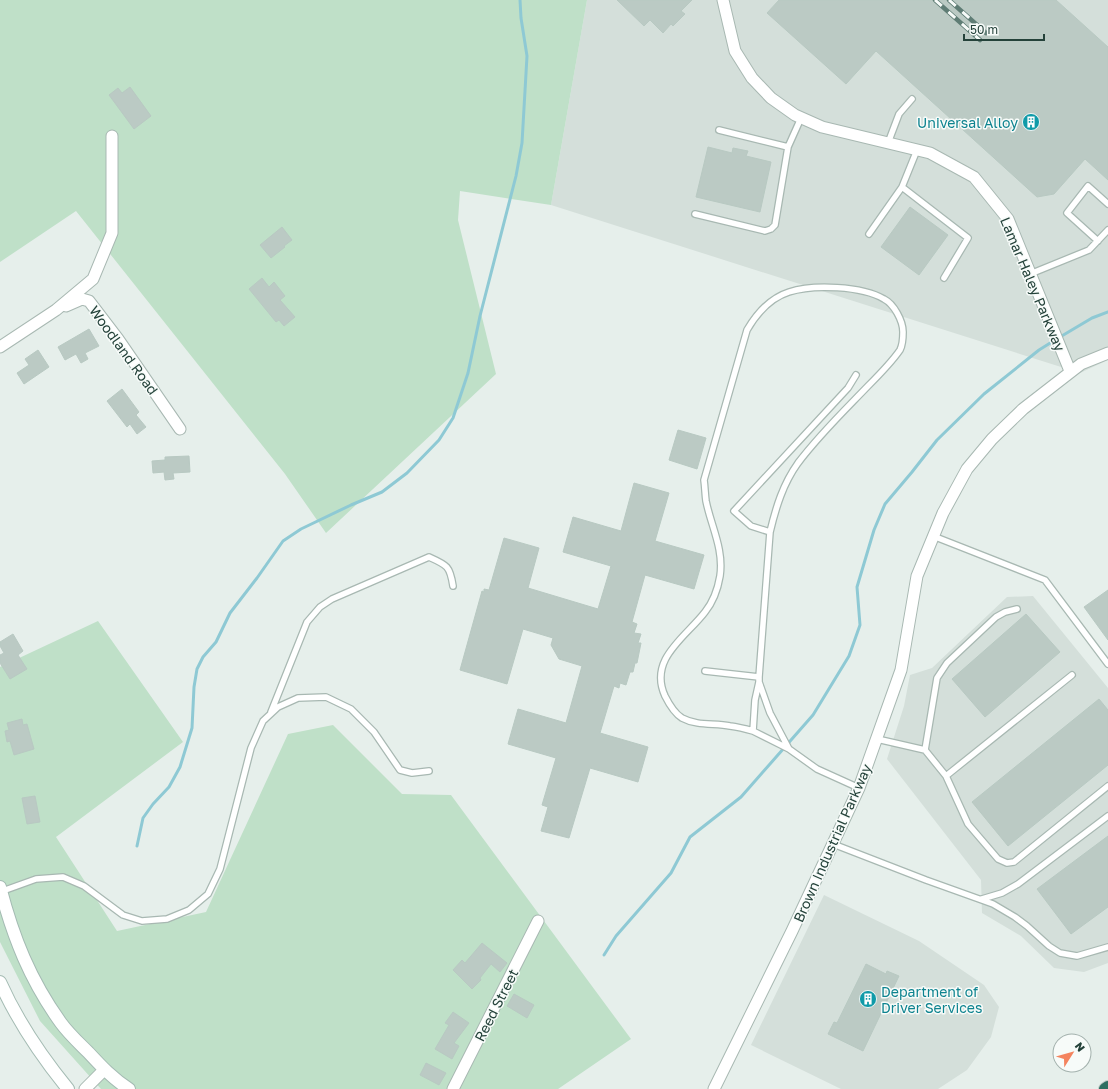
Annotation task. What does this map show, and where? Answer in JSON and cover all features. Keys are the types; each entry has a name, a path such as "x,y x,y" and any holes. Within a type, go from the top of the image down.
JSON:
{"main road":[{"path":"0,890 18,947 36,983 62,1024 104,1070 129,1089"},
{"path":"0,982 10,1004 31,1038 68,1089"}],"street":[{"name":"Lamar Haley Parkway","path":"723,0 735,51 752,78 771,98 795,115 822,127 930,153 974,177 1008,219 1070,371"},
{"path":"0,347 56,310 93,279 112,233 112,136"},
{"name":"Woodland Road","path":"56,310 82,299 89,302 118,339 180,428"},
{"name":"Brown Industrial Parkway","path":"714,1089 792,931 859,788 901,670 917,576 943,513 967,469 992,439 1023,409 1070,371 1081,364 1108,353"},
{"name":"Reed Street","path":"454,1089 538,921"},
{"path":"85,1089 104,1070"}],"lane":[{"path":"888,143 899,114 912,99"},
{"path":"695,214 765,231 771,229 775,225 788,147 801,118"},
{"path":"719,130 788,147"},
{"path":"869,234 902,187 917,150"},
{"path":"1098,241 1067,213 1088,186 1108,204"},
{"path":"902,187 968,238 944,278"},
{"path":"1030,274 1089,250 1108,230"},
{"path":"753,731 755,700 759,679 770,532 776,506 784,487 798,463 819,438 884,370 901,348 903,331 896,310 885,299 869,293 837,287 812,288 789,292 774,299 756,314 747,330 704,480 706,501 720,549 720,575 715,594 706,612 679,641 666,658 662,674 662,689 670,705 681,718 701,724 729,726 753,731 789,749 817,769 859,788"},
{"path":"770,532 751,526 734,511 848,388 856,374"},
{"path":"934,536 1045,580 1108,664"},
{"path":"271,713 307,622 320,607 332,599 429,557 443,564 451,573 453,586"},
{"path":"925,750 937,678 947,663 996,618 1005,612 1017,609"},
{"path":"705,671 759,679"},
{"path":"946,776 1072,675"},
{"path":"759,679 770,712 789,749"},
{"path":"0,890 36,879 62,877 84,886 123,915 142,921 167,919 189,910 208,894 220,869 251,748 263,721 278,707 298,698 326,697 352,709 374,732 400,770 412,773 430,771"},
{"path":"877,739 925,750 946,776 968,824 998,860 1007,863 1014,862 1108,786"},
{"path":"982,899 1002,893 1018,884 1108,816"},
{"path":"833,844 993,904 1015,917 1049,946 1060,953 1077,956 1108,947"}],"shaded area":[{"path":"587,0 1108,0 1108,360 1080,373 551,205"},
{"path":"1033,596 1108,688 1108,963 1084,972 1054,968 1021,936 982,913 981,880 887,759 904,706 910,675 932,668 1007,597"},
{"path":"824,895 919,941 984,985 999,1007 991,1037 967,1070 938,1089 841,1089 751,1045"}],"green space":[{"path":"0,0 587,0 551,205 460,191 458,220 496,374 326,533 285,474 76,211 0,262"},
{"path":"98,621 183,742 56,837 117,931 206,912 288,734 333,725 402,794 451,795 631,1039 558,1089 101,1089 40,1021 0,942 0,667"}],"building":[{"path":"617,0 692,0 681,11 685,14 673,26 671,24 663,33 650,20 644,26"},
{"name":"Universal Alloy","path":"779,0 1056,0 1108,47 1108,180 1085,159 1054,194 1037,197 876,51 846,84 767,13"},
{"path":"130,87 151,116 134,129 109,95 118,88 122,93"},
{"path":"708,147 732,153 733,148 748,151 746,156 771,162 760,212 696,197"},
{"path":"910,207 948,235 919,275 881,247"},
{"path":"282,227 292,240 271,258 260,245"},
{"path":"262,278 269,287 274,282 285,296 280,300 295,317 284,326 279,320 276,322 249,289"},
{"path":"89,329 99,346 85,353 88,359 81,363 76,354 65,360 58,347"},
{"path":"38,350 49,367 24,384 17,373 29,365 25,359"},
{"path":"122,389 139,412 136,415 146,427 137,434 130,424 127,427 107,401"},
{"path":"678,430 706,438 697,469 669,460"},
{"path":"189,456 190,472 173,473 174,479 165,480 164,472 153,473 152,461 165,460 165,457"},
{"path":"634,483 669,493 655,541 704,555 694,589 645,575 632,622 637,624 634,633 641,634 638,643 641,643 637,663 635,663 633,672 630,672 626,685 620,683 619,688 614,686 600,733 648,747 638,782 590,768 569,838 541,831 548,807 542,805 556,758 508,744 518,709 566,723 582,666 559,659 551,645 553,638 523,629 507,684 460,670 482,591 484,592 484,589 489,590 504,538 539,548 528,588 598,609 611,566 563,552 573,517 621,531"},
{"path":"1108,590 1108,640 1084,607"},
{"path":"1026,614 1060,652 985,717 952,679"},
{"path":"13,634 23,651 18,655 27,669 10,679 0,663 0,655 4,653 0,646 0,642"},
{"path":"1099,699 1108,710 1108,765 1008,846 972,802"},
{"path":"22,719 23,725 27,724 34,749 14,755 10,741 7,742 5,731 9,730 7,723"},
{"path":"35,796 40,822 27,824 22,798"},
{"path":"1108,836 1108,907 1071,934 1037,889"},
{"path":"482,943 507,963 500,972 491,964 480,978 481,980 472,989 453,970 462,960 465,963"},
{"name":"Department of Driver Services","path":"866,964 886,974 887,971 899,976 863,1051 828,1034 834,1022 837,1023"},
{"path":"514,994 534,1005 527,1018 507,1006"},
{"path":"453,1012 469,1023 454,1043 459,1046 452,1059 435,1049 449,1025 445,1023"},
{"path":"426,1063 446,1073 439,1085 420,1075"}],"waterway":[{"path":"137,846 143,818 153,804 169,787 180,767 192,728 194,687 197,669 203,657 216,642 230,613 283,541 301,529 382,492 407,473 439,440 453,418 468,373 480,316 516,176 522,143 527,56 521,18 520,0"},
{"path":"1060,337 1092,318 1108,312"},
{"path":"604,955 616,936 671,873 690,837 741,797 813,715 849,656 860,625 857,587 874,530 885,504 937,440 984,394 1039,350 1055,340"}],"railway":[{"path":"935,0 980,40"},
{"path":"949,0 986,33"}],"place":[{"name":"Universal Alloy","path":"1031,122"},
{"name":"Department of Driver Services","path":"868,999"}]}
